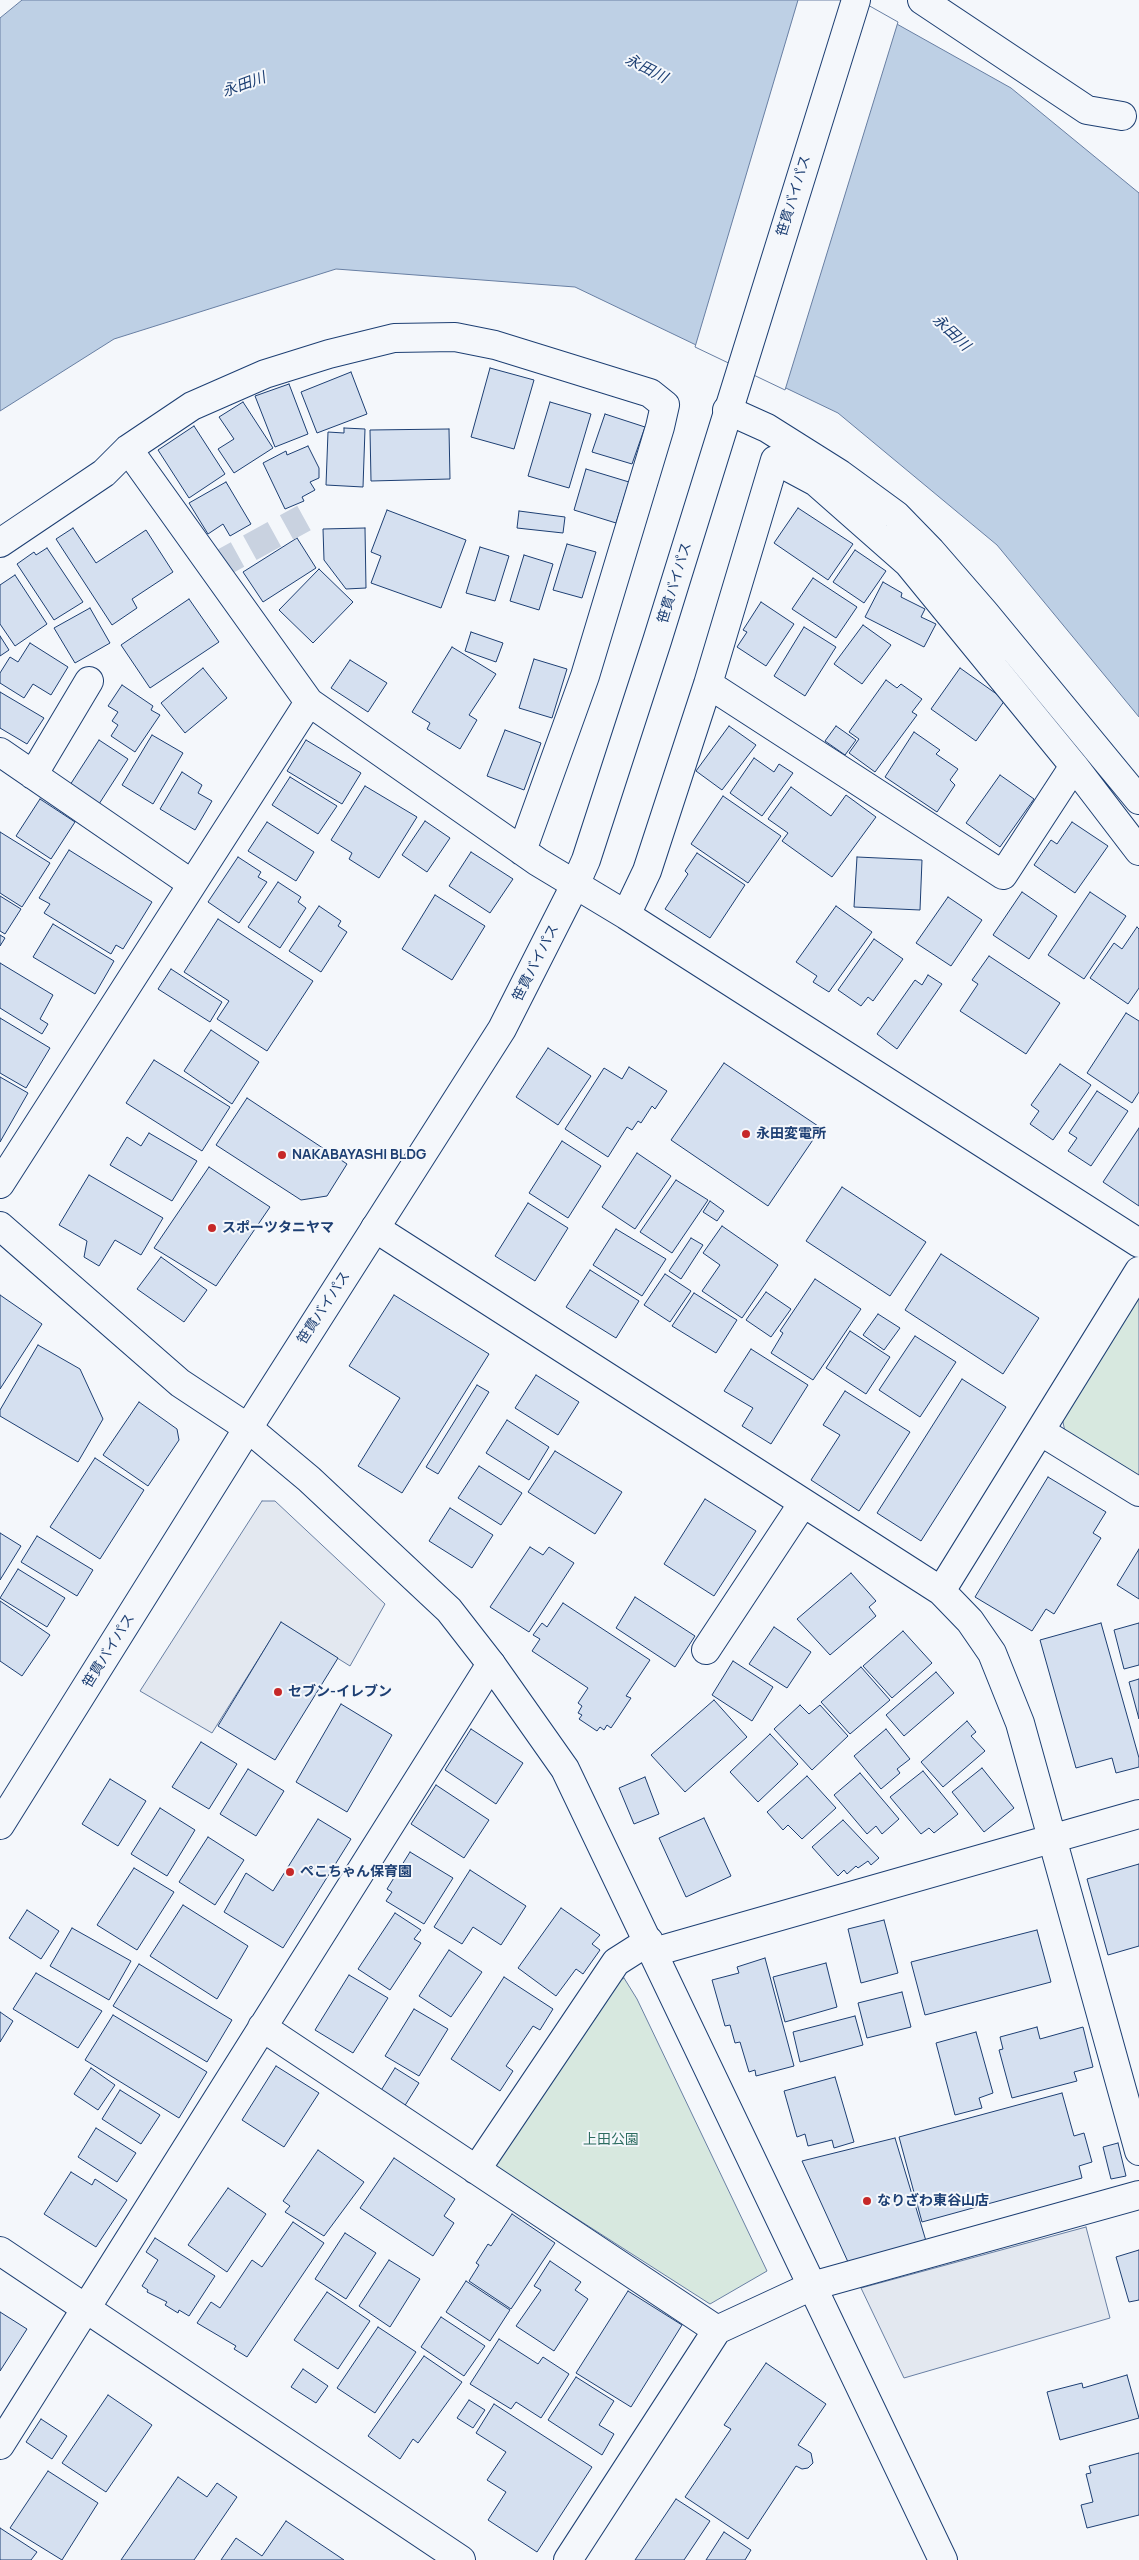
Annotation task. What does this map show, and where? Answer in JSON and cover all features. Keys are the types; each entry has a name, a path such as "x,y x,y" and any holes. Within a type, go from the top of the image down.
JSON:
{"street":[{"name":"笹貫バイパス","path":"0,1825 248,1428 502,1029 575,886 586,860 657,641 727,410 856,0"},
{"path":"922,0 1087,110 1122,116"},
{"path":"0,543 104,472 128,449 192,406 265,374 329,354 394,338 455,338 495,345 650,393 665,405 584,676 522,851"},
{"path":"727,410 767,428 840,474 896,515 931,551 984,612 1139,800"},
{"path":"128,449 309,702 575,886 626,915 1139,1242"},
{"path":"626,915 647,871 708,684 774,460 816,482 908,563 1074,766 1139,851"},
{"path":"33,775 89,681"},
{"path":"708,684 1003,876 1074,766"},
{"path":"0,1184 309,702"},
{"path":"0,752 192,884"},
{"path":"0,1226 180,1383 248,1428 309,1479 449,1610 491,1664 565,1769 943,2560"},
{"path":"375,1228 941,1591 970,1620 992,1653 1008,1687 1053,1839 1139,2150"},
{"path":"941,1591 1139,1271"},
{"path":"1040,1431 1139,1492"},
{"path":"706,1650 803,1502"},
{"path":"0,2445 491,1664"},
{"path":"476,2170 616,1962 651,1947 1053,1839 1139,1814"},
{"path":"262,2028 717,2330"},
{"path":"568,2560 717,2330 812,2286 1139,2195"},
{"path":"0,2251 461,2560"}],"green space":[{"path":"1139,1293 1139,1479 1065,1432 1062,1417"},
{"name":"上田公園","path":"624,1978 637,1999 767,2271 710,2304 493,2165 608,1987"}],"shaded area":[{"path":"262,1501 275,1501 385,1604 350,1666 281,1623 212,1733 140,1691"},
{"path":"1086,2227 1110,2318 904,2378 861,2288"}],"water":[{"name":"永田川","path":"22,0 854,0 1011,88 1139,193 1139,717 997,545 838,413 575,287 336,269 114,339 0,411 0,18"}],"pier":[{"path":"798,0 859,0 898,22 785,390 695,347"}],"building":[{"path":"490,368 534,380 514,449 471,437"},
{"path":"351,372 367,414 317,433 301,392"},
{"path":"289,384 308,434 275,447 255,396"},
{"path":"243,402 273,448 234,473 218,449 234,439 219,417"},
{"path":"550,402 591,414 569,488 528,476"},
{"path":"605,414 645,427 632,464 592,452"},
{"path":"194,426 225,474 189,498 158,450"},
{"path":"344,428 365,429 363,487 326,485 328,432 344,433"},
{"path":"449,429 450,479 371,481 370,430"},
{"path":"308,446 319,468 319,478 310,482 315,490 302,497 304,501 285,509 263,463 286,451 287,455"},
{"path":"586,469 629,482 616,523 574,510"},
{"path":"226,482 251,524 230,536 223,524 208,534 189,503"},
{"path":"798,508 853,544 828,580 774,543"},
{"path":"387,510 466,540 441,608 371,583 381,556 371,552"},
{"path":"519,511 565,517 563,533 517,528"},
{"path":"73,528 96,563 146,530 173,572 132,599 137,608 112,625 56,539"},
{"path":"365,528 366,588 346,589 324,560 323,529"},
{"path":"297,538 316,568 263,602 243,572"},
{"path":"567,544 596,552 582,598 553,590"},
{"path":"480,547 509,556 495,601 466,593"},
{"path":"47,548 83,602 54,620 17,564 34,552 36,555"},
{"path":"855,550 886,571 864,603 833,582"},
{"path":"524,555 553,564 539,610 510,601"},
{"path":"319,569 353,602 313,643 279,610"},
{"path":"15,575 47,624 15,646 0,624 0,585"},
{"path":"813,578 857,607 836,638 792,609"},
{"path":"883,582 902,593 901,597 925,609 921,617 936,624 924,647 865,617"},
{"path":"189,599 219,642 150,688 121,645"},
{"path":"761,602 794,624 766,666 737,647 747,632 743,630"},
{"path":"90,608 110,643 75,663 54,628"},
{"path":"863,625 891,645 862,684 834,664"},
{"path":"804,627 836,647 805,696 774,676"},
{"path":"471,632 503,643 496,662 465,651"},
{"path":"0,636 9,650 0,656"},
{"path":"30,643 68,667 51,695 33,684 24,698 0,683 0,673 10,657 18,662"},
{"path":"452,647 496,674 469,715 477,720 460,749 427,729 430,723 412,712"},
{"path":"534,659 567,669 552,718 519,708"},
{"path":"350,660 387,683 368,712 331,688"},
{"path":"203,668 227,698 185,733 161,703"},
{"path":"960,668 1005,700 976,741 931,709"},
{"path":"886,680 897,688 901,684 922,699 912,712 917,715 875,772 849,753 859,739 849,732"},
{"path":"122,685 153,706 151,710 160,715 135,752 111,736 118,725 112,721 118,712 108,706"},
{"path":"0,692 44,718 27,744 0,728"},
{"path":"729,726 756,745 722,790 696,771"},
{"path":"836,726 856,740 845,755 825,741"},
{"path":"505,730 541,743 524,790 487,776"},
{"path":"914,732 940,750 936,754 958,769 950,780 955,785 937,812 885,777"},
{"path":"152,735 183,753 153,804 122,785"},
{"path":"99,740 128,759 99,804 70,785"},
{"path":"306,740 361,773 342,804 287,771"},
{"path":"754,758 774,772 779,764 793,773 762,816 730,793"},
{"path":"182,772 202,785 198,793 212,801 195,830 160,809"},
{"path":"1000,775 1034,799 1000,847 966,823"},
{"path":"290,777 337,806 318,834 272,805"},
{"path":"365,786 417,817 379,878 349,859 352,853 331,840"},
{"path":"791,787 831,816 846,795 876,817 832,877 782,841 788,833 768,819"},
{"path":"723,796 781,836 748,883 691,844"},
{"path":"40,799 75,822 51,859 16,836"},
{"path":"425,821 450,838 427,872 402,855"},
{"path":"267,822 314,852 296,881 248,851"},
{"path":"1072,822 1108,846 1075,893 1034,865 1051,840 1057,844"},
{"path":"0,832 50,863 22,907 0,893"},
{"path":"69,850 152,902 123,949 116,945 111,954 44,913 50,904 39,898"},
{"path":"471,852 513,879 490,913 449,886"},
{"path":"697,853 745,885 710,938 665,909 688,874 685,871"},
{"path":"238,857 261,872 258,877 267,882 239,923 208,902"},
{"path":"857,857 922,860 920,910 854,907"},
{"path":"278,882 301,897 298,902 306,908 280,948 248,927"},
{"path":"1022,892 1057,916 1029,959 993,935"},
{"path":"1090,892 1126,916 1084,979 1048,955"},
{"path":"435,895 485,926 452,980 402,949"},
{"path":"0,896 21,909 5,934 0,931"},
{"path":"948,897 982,920 951,966 916,943"},
{"path":"319,906 341,921 338,926 347,932 321,972 289,951"},
{"path":"836,906 872,932 829,992 813,982 817,976 796,962"},
{"path":"218,919 313,981 267,1051 217,1019 229,1001 184,972"},
{"path":"53,924 114,961 95,994 33,957"},
{"path":"1137,927 1139,929 1139,988 1128,1004 1090,978 1114,943 1122,949"},
{"path":"0,935 5,938 0,946"},
{"path":"874,939 903,959 873,1001 868,997 861,1006 838,990"},
{"path":"989,956 1060,1003 1026,1054 960,1011 978,984 972,980"},
{"path":"0,963 53,995 40,1019 48,1024 42,1034 0,1008"},
{"path":"171,969 222,1002 210,1022 158,989"},
{"path":"928,975 942,984 897,1049 877,1034 915,980 922,985"},
{"path":"1126,1013 1139,1021 1139,1092 1132,1103 1087,1073"},
{"path":"0,1018 50,1048 26,1088 0,1073"},
{"path":"211,1030 259,1062 232,1104 184,1071"},
{"path":"548,1048 591,1076 558,1125 516,1097"},
{"path":"154,1060 230,1107 202,1151 126,1103"},
{"name":"永田変電所","path":"724,1063 821,1128 768,1206 671,1140"},
{"path":"1060,1064 1091,1085 1053,1140 1030,1124 1039,1111 1031,1105"},
{"path":"629,1067 667,1091 655,1109 652,1106 641,1123 638,1121 632,1130 627,1127 608,1157 565,1129 604,1068 622,1079"},
{"path":"0,1077 28,1093 0,1142"},
{"path":"1097,1091 1128,1111 1091,1166 1068,1151 1077,1138 1069,1133"},
{"name":"NAKABAYASHI BLDG","path":"247,1098 347,1164 327,1196 301,1200 216,1145"},
{"path":"1139,1128 1139,1206 1103,1182"},
{"path":"149,1133 197,1161 172,1201 110,1165 127,1137 141,1146"},
{"path":"562,1141 601,1166 568,1218 529,1193"},
{"path":"637,1153 671,1176 635,1229 602,1207"},
{"name":"スポーツタニヤマ","path":"209,1167 270,1207 216,1286 154,1248"},
{"path":"89,1175 163,1218 141,1255 115,1240 99,1266 84,1257 87,1241 59,1225"},
{"path":"676,1180 708,1200 672,1253 640,1232"},
{"path":"842,1187 926,1242 890,1296 806,1241"},
{"path":"710,1201 724,1211 717,1221 703,1212"},
{"path":"528,1203 568,1228 535,1281 495,1256"},
{"path":"722,1226 778,1265 742,1318 702,1291 720,1265 703,1253"},
{"path":"616,1229 666,1259 642,1296 593,1265"},
{"path":"691,1238 703,1245 681,1279 669,1271"},
{"path":"941,1254 1039,1318 1003,1374 905,1310"},
{"path":"161,1257 207,1290 184,1322 137,1289"},
{"path":"590,1270 639,1301 616,1338 566,1307"},
{"path":"665,1274 691,1291 670,1322 644,1305"},
{"path":"815,1279 861,1309 813,1380 771,1353 783,1333 780,1331"},
{"path":"766,1292 791,1309 771,1337 746,1320"},
{"path":"694,1293 737,1320 716,1353 672,1326"},
{"path":"0,1295 42,1324 0,1389"},
{"path":"394,1295 489,1354 402,1493 358,1466 400,1398 349,1366"},
{"path":"878,1314 900,1328 884,1350 863,1335"},
{"path":"850,1331 890,1357 866,1394 826,1368"},
{"path":"915,1336 956,1362 920,1417 879,1390"},
{"path":"38,1345 80,1369 103,1419 78,1462 0,1416 0,1410"},
{"path":"751,1349 808,1385 771,1444 742,1426 753,1408 724,1391"},
{"path":"536,1375 579,1402 558,1435 515,1408"},
{"path":"962,1379 1006,1407 921,1541 877,1513"},
{"path":"477,1385 489,1392 438,1474 426,1467"},
{"path":"845,1391 910,1432 859,1511 811,1480 840,1435 823,1425"},
{"path":"139,1402 177,1429 179,1440 148,1486 103,1455"},
{"path":"507,1420 549,1447 529,1480 486,1453"},
{"path":"555,1451 622,1492 595,1534 528,1492"},
{"path":"95,1458 144,1490 100,1559 50,1527"},
{"path":"479,1466 522,1493 501,1525 458,1498"},
{"path":"1048,1477 1106,1512 1093,1533 1101,1538 1054,1614 1046,1609 1032,1631 975,1597"},
{"path":"705,1499 756,1531 714,1596 664,1564"},
{"path":"450,1508 493,1535 472,1568 429,1541"},
{"path":"0,1533 21,1546 0,1580"},
{"path":"37,1536 93,1570 77,1596 21,1562"},
{"path":"530,1547 543,1555 549,1547 574,1563 529,1632 490,1607"},
{"path":"1139,1549 1139,1599 1117,1585"},
{"path":"18,1569 65,1598 47,1627 0,1598"},
{"path":"851,1573 876,1601 869,1607 876,1616 830,1655 797,1619"},
{"path":"635,1597 695,1636 675,1667 616,1628"},
{"path":"0,1601 50,1635 22,1676 0,1661"},
{"path":"563,1603 650,1660 626,1696 631,1698 611,1728 607,1725 604,1730 600,1727 597,1731 579,1719 582,1715 578,1713 582,1706 578,1703 588,1688 532,1651 540,1639 533,1635 542,1623 547,1627"},
{"name":"セブン-イレブン","path":"281,1622 338,1658 275,1760 218,1726"},
{"path":"1101,1623 1139,1758 1139,1767 1116,1773 1112,1758 1076,1768 1040,1640"},
{"path":"1139,1623 1139,1665 1124,1669 1114,1630"},
{"path":"774,1627 811,1652 787,1688 749,1664"},
{"path":"903,1631 932,1663 892,1698 863,1666"},
{"path":"733,1661 773,1687 752,1721 712,1695"},
{"path":"861,1667 890,1700 850,1734 821,1702"},
{"path":"936,1672 954,1693 904,1736 886,1715"},
{"path":"1139,1679 1139,1719 1129,1682"},
{"path":"714,1700 747,1737 685,1792 651,1755"},
{"path":"341,1704 392,1735 347,1812 296,1782"},
{"path":"800,1705 809,1714 820,1705 848,1736 812,1770 774,1729"},
{"path":"967,1721 976,1732 971,1736 985,1751 943,1787 921,1762"},
{"path":"471,1729 523,1763 496,1804 445,1770"},
{"path":"886,1729 910,1759 897,1769 900,1773 881,1789 854,1756"},
{"path":"770,1734 798,1764 758,1802 730,1772"},
{"path":"201,1742 237,1764 209,1809 172,1787"},
{"path":"982,1768 1014,1808 984,1832 952,1792"},
{"path":"248,1769 284,1791 256,1836 220,1814"},
{"path":"923,1771 958,1814 934,1833 929,1828 921,1834 890,1797"},
{"path":"860,1773 899,1819 882,1834 876,1826 867,1834 834,1795"},
{"path":"807,1776 836,1808 802,1839 788,1825 783,1830 767,1812"},
{"path":"645,1777 659,1814 634,1824 619,1788"},
{"path":"110,1779 146,1801 118,1846 82,1824"},
{"path":"436,1785 489,1820 464,1858 411,1824"},
{"path":"160,1808 195,1830 167,1876 131,1854"},
{"path":"704,1818 731,1876 686,1897 659,1838"},
{"path":"318,1819 351,1839 283,1948 224,1912 246,1873 273,1891"},
{"path":"843,1820 879,1858 871,1865 868,1861 858,1868 856,1866 847,1874 844,1870 838,1876 812,1847"},
{"path":"208,1837 244,1860 215,1905 179,1882"},
{"path":"410,1852 453,1878 424,1924 386,1901 392,1892 387,1889"},
{"path":"1139,1864 1139,1946 1108,1955 1087,1879"},
{"path":"134,1868 174,1892 137,1950 97,1925"},
{"path":"470,1870 526,1906 501,1945 473,1927 462,1944 434,1927"},
{"path":"183,1905 248,1946 217,1999 150,1956"},
{"path":"561,1908 600,1935 592,1944 600,1950 583,1974 576,1969 556,1996 518,1968"},
{"path":"27,1910 59,1931 41,1959 9,1938"},
{"path":"395,1913 421,1930 414,1939 421,1943 390,1990 358,1969"},
{"path":"884,1920 898,1973 861,1983 848,1929"},
{"path":"72,1928 131,1961 109,2000 50,1966"},
{"path":"1037,1930 1051,1982 925,2015 911,1962"},
{"path":"449,1950 482,1972 451,2017 419,1996"},
{"path":"765,1958 794,2066 756,2076 755,2070 749,2072 740,2042 735,2043 730,2025 725,2026 712,1980 739,1973 737,1967"},
{"path":"826,1963 837,2007 785,2022 773,1977"},
{"path":"139,1964 232,2020 207,2062 113,2006"},
{"path":"36,1973 102,2011 78,2048 13,2009"},
{"path":"349,1975 388,1998 353,2053 315,2030"},
{"path":"504,1977 553,2009 540,2030 533,2026 506,2066 513,2071 500,2091 451,2059"},
{"path":"902,1992 911,2027 867,2038 858,2003"},
{"path":"414,2009 448,2029 419,2076 385,2056"},
{"path":"0,2012 13,2021 0,2042"},
{"path":"113,2015 207,2072 179,2118 85,2060"},
{"path":"855,2016 863,2045 800,2062 793,2032"},
{"path":"1037,2027 1040,2039 1083,2027 1093,2067 1074,2072 1077,2081 1012,2098 999,2050 1003,2049 1000,2037"},
{"path":"976,2032 993,2093 979,2098 982,2108 955,2115 936,2043"},
{"path":"276,2066 319,2093 284,2147 242,2120"},
{"path":"91,2068 115,2085 98,2110 74,2094"},
{"path":"395,2068 419,2083 404,2107 380,2092"},
{"path":"835,2077 854,2142 834,2148 832,2140 808,2146 805,2134 797,2137 784,2091"},
{"path":"120,2090 160,2115 141,2144 102,2119"},
{"path":"1062,2093 1074,2136 1084,2133 1092,2162 1079,2166 1082,2178 922,2222 899,2137"},
{"path":"96,2128 136,2153 117,2182 78,2157"},
{"name":"なりざわ東谷山店","path":"895,2138 926,2241 848,2262 802,2161"},
{"path":"1118,2143 1126,2176 1111,2179 1103,2147"},
{"path":"318,2150 364,2182 324,2236 285,2212 290,2206 283,2201"},
{"path":"394,2158 455,2199 444,2216 454,2223 433,2256 360,2208"},
{"path":"71,2172 92,2185 95,2179 127,2200 96,2247 44,2214"},
{"path":"228,2188 266,2214 227,2272 188,2245"},
{"path":"512,2214 555,2243 511,2309 469,2281 479,2265 476,2263 488,2244 491,2246"},
{"path":"293,2222 324,2243 247,2357 234,2349 236,2346 197,2323 211,2302 220,2308 252,2260 262,2267"},
{"path":"345,2233 376,2253 346,2299 315,2279"},
{"path":"155,2238 215,2276 189,2316 179,2310 178,2313 165,2305 167,2302 147,2292 148,2290 142,2286 158,2260 146,2252"},
{"path":"1139,2250 1139,2300 1129,2302 1116,2257"},
{"path":"389,2260 420,2279 390,2327 359,2306"},
{"path":"550,2261 581,2282 575,2290 588,2299 554,2351 516,2326 541,2290 534,2286"},
{"path":"466,2281 510,2310 490,2341 446,2312"},
{"path":"628,2291 682,2325 631,2407 576,2373"},
{"path":"327,2292 370,2321 338,2369 294,2340"},
{"path":"0,2312 27,2329 0,2371"},
{"path":"441,2317 485,2346 464,2376 421,2347"},
{"path":"378,2327 416,2352 375,2413 337,2388"},
{"path":"499,2339 538,2364 543,2357 569,2374 541,2418 516,2402 511,2409 470,2384"},
{"path":"424,2356 462,2382 418,2443 413,2439 400,2459 368,2436"},
{"path":"766,2363 826,2404 798,2445 811,2453 813,2463 808,2468 802,2469 796,2466 748,2539 685,2497 731,2429 724,2425"},
{"path":"303,2369 328,2386 316,2403 291,2387"},
{"path":"1127,2375 1139,2418 1060,2440 1047,2392 1082,2383 1083,2388"},
{"path":"576,2377 614,2401 599,2425 614,2434 602,2455 548,2420"},
{"path":"108,2395 152,2425 106,2492 62,2463"},
{"path":"469,2400 485,2410 473,2428 457,2418"},
{"path":"494,2404 592,2467 537,2552 488,2520 506,2492 487,2480 506,2452 476,2433"},
{"path":"41,2419 67,2436 52,2459 26,2442"},
{"path":"1139,2453 1139,2515 1087,2528 1081,2505 1093,2502 1086,2474 1091,2473 1089,2466"},
{"path":"48,2471 98,2503 62,2560 10,2528"},
{"path":"178,2477 207,2497 217,2483 237,2497 194,2560 121,2560"},
{"path":"676,2499 710,2521 684,2560 635,2560"},
{"path":"286,2521 344,2560 221,2560 236,2538 262,2556"},
{"path":"0,2528 37,2552 31,2560 0,2560"},
{"path":"724,2532 751,2550 745,2560 706,2560"}],"tunnel":[{"path":"213,568 304,518"}],"place":[{"name":"永田変電所","path":"746,1134"},
{"name":"NAKABAYASHI BLDG","path":"282,1155"},
{"name":"スポーツタニヤマ","path":"212,1228"},
{"name":"セブン-イレブン","path":"278,1692"},
{"name":"ぺこちゃん保育園","path":"290,1872"},
{"name":"なりざわ東谷山店","path":"867,2201"}]}
